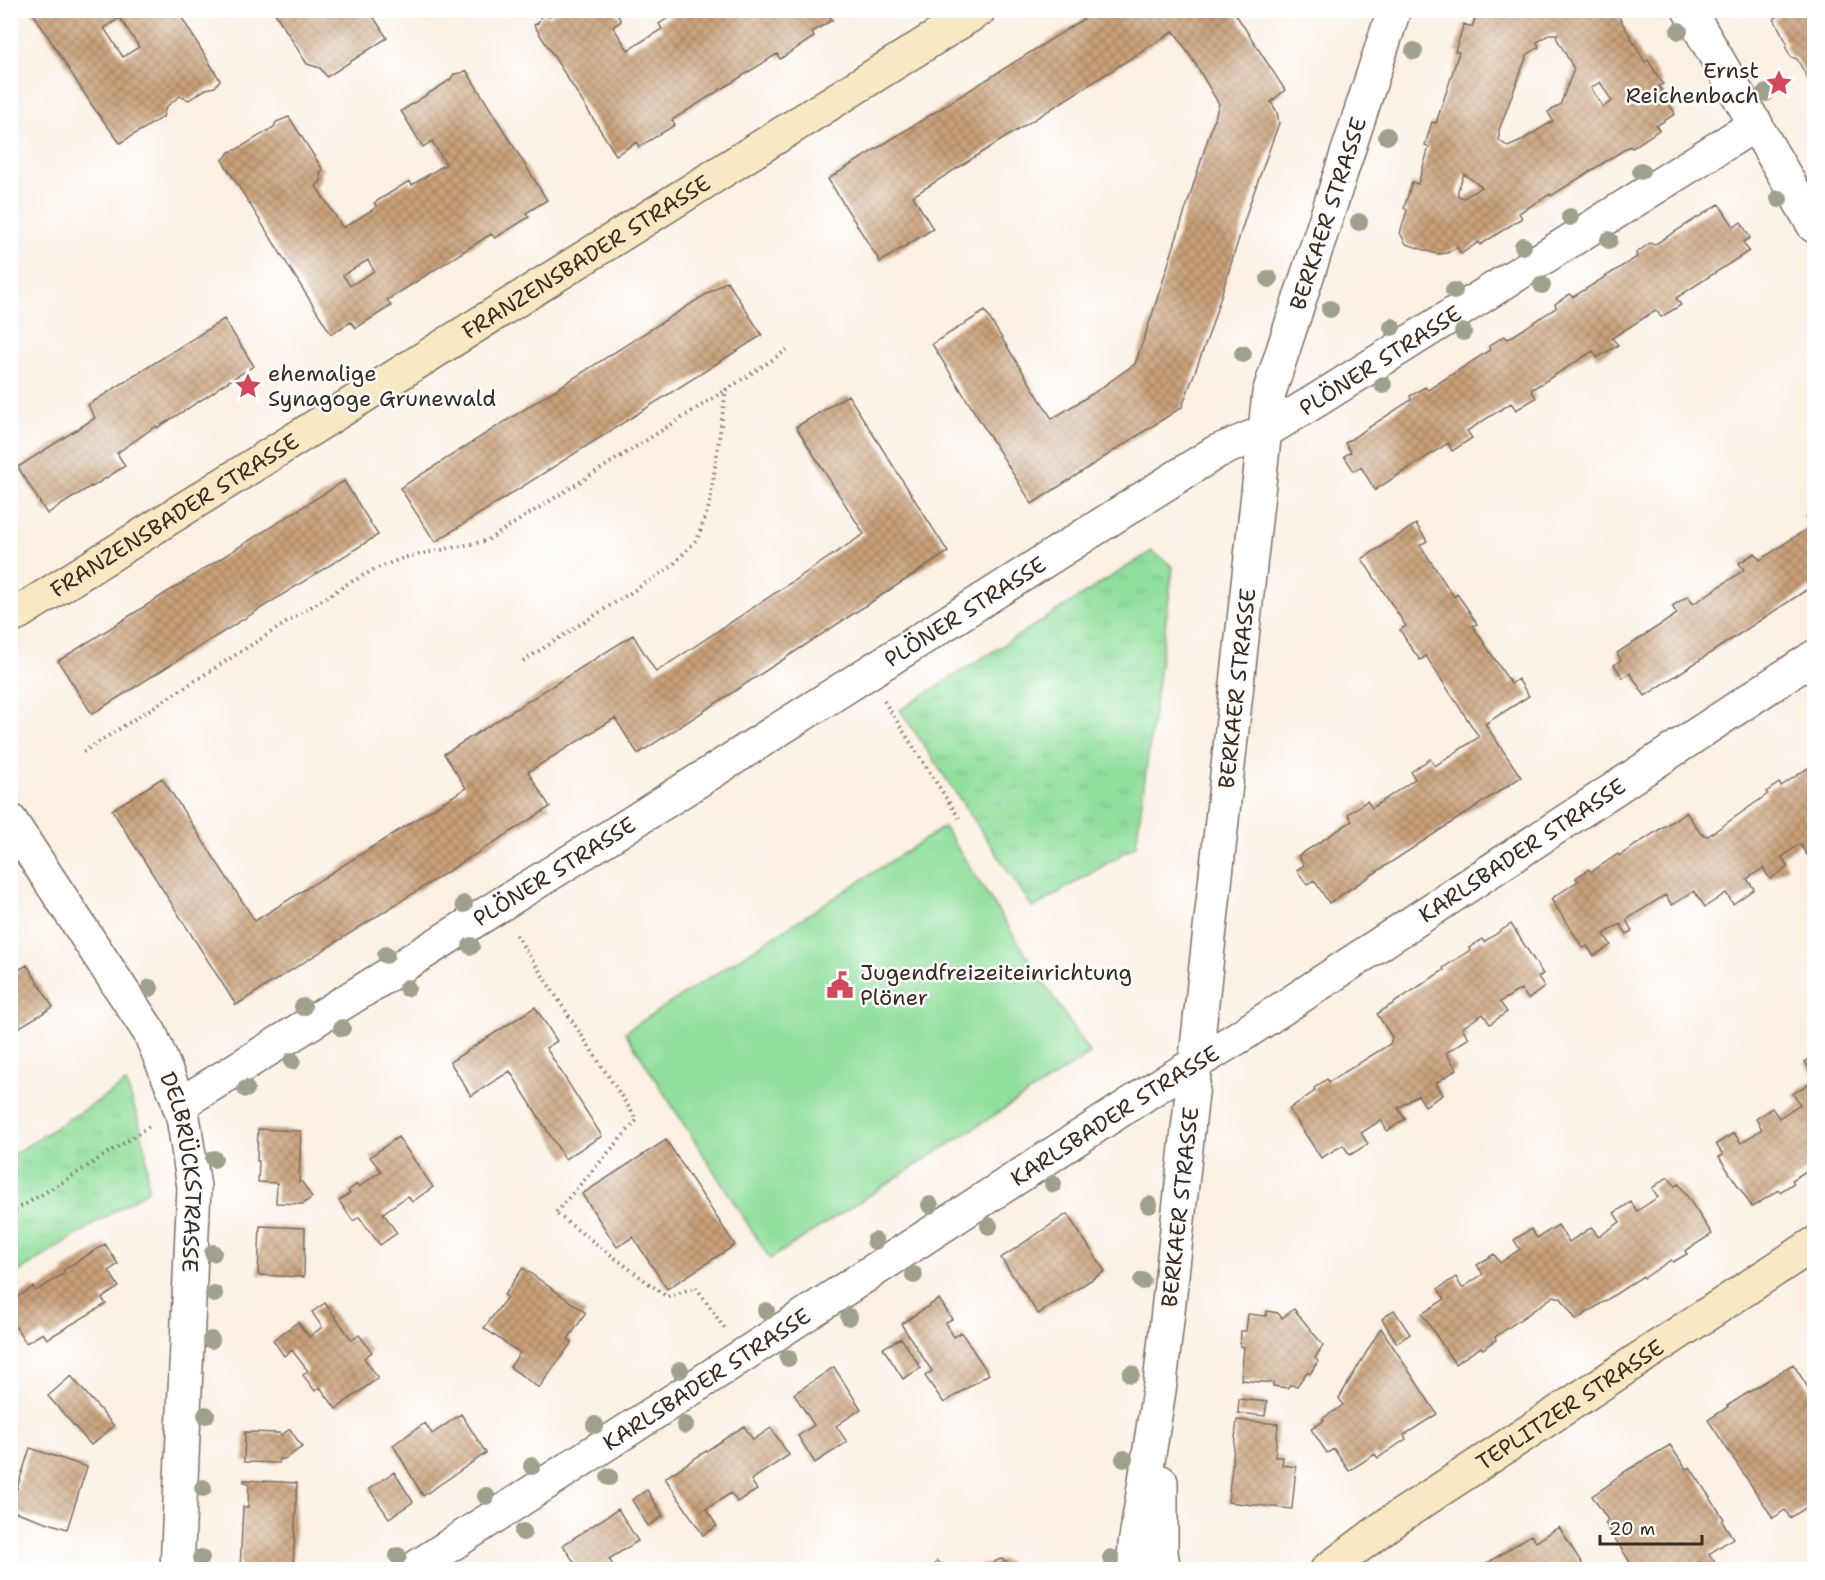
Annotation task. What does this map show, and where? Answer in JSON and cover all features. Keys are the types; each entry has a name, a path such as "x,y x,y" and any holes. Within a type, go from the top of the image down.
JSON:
{"street":[{"name":"FRANZENSBADER STRASSE","path":"10,618 979,10"},
{"name":"BERKAER STRASSE","path":"1133,1569 1160,1384 1269,393 1394,10"},
{"path":"1689,10 1815,226"},
{"name":"PLÖNER STRASSE","path":"179,1105 622,829 1216,452 1264,432 1756,124"},
{"name":"KARLSBADER STRASSE","path":"412,1569 1145,1095 1195,1065 1815,657"},
{"name":"DELBRÜCKSTRASSE","path":"10,820 150,1033 179,1105 194,1187 177,1569"},
{"name":"TEPLITZER STRASSE","path":"1328,1569 1391,1522 1815,1244"},
{"name":"BERKAER STRASSE","path":"1160,1384 1161,1552 1164,1569"}],"path":[{"path":"83,752 375,569 406,557 486,541 787,350"},
{"path":"523,661 671,567 698,538 710,503 726,390"},
{"path":"879,693 958,818"},
{"path":"511,927 637,1120 555,1213 667,1297 696,1287 727,1332"},
{"path":"10,1213 150,1126"}],"green space":[{"path":"1152,551 1173,567 1136,846 1033,908 900,710"},
{"path":"944,827 1090,1054 770,1259 625,1032"},
{"path":"126,1083 139,1121 146,1154 148,1190 11,1277 11,1156"}],"building":[{"path":"31,10 177,10 220,80 215,87 206,89 189,100 180,96 166,107 163,117 120,143 93,107","holes":["120,18 139,47 123,57 104,28"]},
{"path":"273,10 369,10 387,38 327,77 320,68 307,64"},
{"path":"559,10 615,10 621,21 613,27 628,50 662,29 659,24 680,10 826,10 832,20 812,32 814,37 780,59 777,54 672,120 675,125 639,147 637,142 616,155 534,25 538,23 541,16 549,17"},
{"path":"1098,10 1233,10 1285,90 1271,102 1277,112 1279,123 1250,203 1210,331 1182,407 1032,504 932,344 985,311 1052,419 1135,364 1219,104 1196,65 1174,31 913,196 933,229 880,262 828,179"},
{"path":"1480,10 1615,10 1645,62 1648,60 1663,84 1659,86 1675,114 1656,126 1659,130 1632,148 1630,146 1551,196 1550,194 1519,213 1522,218 1480,245 1479,242 1461,254 1457,247 1447,253 1437,254 1406,244 1400,233 1407,210 1404,208 1412,182 1418,184 1429,147 1425,145 1432,122 1436,123 1448,87 1459,52 1455,51 1464,24 1472,27","holes":["1550,34 1558,34 1556,37 1574,69 1560,105 1548,112 1553,121 1508,147 1499,140 1499,130 1527,55 1539,47 1537,42","1600,82 1612,101 1603,107 1591,88","1464,174 1482,187 1464,198 1458,196"]},
{"path":"1788,10 1814,10 1814,90 1797,59 1791,57 1786,48 1787,43 1774,19"},
{"path":"466,70 547,200 526,213 529,217 495,238 491,234 387,300 391,306 356,328 351,322 331,334 222,160 229,152 274,127 276,122 289,117 323,170 320,172 321,181 316,186 343,228 377,207 374,203 409,181 412,185 446,164 432,141 423,147 401,111 450,80 454,74","holes":["368,260 374,271 350,286 343,275"]},
{"path":"1719,204 1734,227 1741,222 1750,238 1743,242 1749,251 1676,298 1681,305 1661,317 1656,310 1612,338 1618,345 1597,358 1593,351 1531,390 1536,398 1516,410 1511,403 1467,431 1472,438 1452,451 1448,443 1375,490 1361,467 1354,471 1344,456 1351,452 1345,443 1411,400 1410,396 1425,387 1428,390 1490,350 1489,346 1504,336 1508,339 1556,308 1555,304 1570,294 1573,297 1637,257 1636,253 1650,243 1654,245"},
{"path":"727,281 762,335 435,542 400,488"},
{"path":"224,319 254,366 157,428 156,426 117,453 125,466 47,514 18,467 95,418 88,405"},
{"path":"848,395 948,552 638,754 615,718 528,772 550,807 236,1005 112,810 162,778 255,921 466,788 444,754 633,635 656,672 864,534 796,427"},
{"path":"344,481 378,535 92,714 58,661"},
{"path":"1814,513 1814,585 1645,696 1630,673 1623,678 1614,665 1621,660 1617,653 1677,614 1672,606 1688,596 1693,604 1744,570 1739,563 1755,553 1760,560 1811,526 1806,518"},
{"path":"1416,524 1427,541 1420,545 1454,597 1457,594 1467,608 1477,624 1473,626 1511,684 1518,679 1529,696 1485,724 1521,777 1329,903 1314,880 1307,885 1297,870 1304,865 1298,856 1352,821 1348,814 1367,801 1372,808 1415,779 1411,772 1430,759 1435,766 1479,737 1426,656 1420,660 1410,646 1400,630 1406,626 1362,559"},
{"path":"1808,768 1814,779 1814,849 1807,855 1800,844 1782,857 1788,867 1770,879 1763,868 1747,879 1754,889 1733,904 1726,893 1705,907 1694,891 1672,905 1665,895 1626,920 1632,931 1627,934 1620,924 1604,934 1611,945 1594,956 1587,946 1583,948 1551,899 1578,881 1576,878 1589,869 1591,872 1618,854 1619,856 1686,812 1701,834 1708,836 1768,794 1766,792 1779,783 1781,786"},
{"path":"1511,924 1543,974 1538,977 1545,987 1528,999 1521,989 1500,1002 1507,1012 1490,1024 1483,1014 1462,1028 1469,1038 1446,1053 1457,1069 1436,1083 1443,1095 1425,1106 1418,1095 1398,1108 1405,1119 1387,1131 1381,1120 1361,1133 1368,1144 1350,1155 1343,1145 1321,1158 1289,1109 1315,1091 1314,1088 1327,1079 1329,1082 1390,1044 1392,1037 1377,1014 1444,970 1443,968 1482,939 1484,942"},
{"path":"27,965 53,1007 10,1033 10,975"},
{"path":"535,1007 557,1041 546,1048 602,1136 565,1159 510,1071 471,1096 450,1062"},
{"path":"1814,1056 1814,1076 1805,1062"},
{"path":"1814,1080 1814,1166 1792,1180 1794,1183 1752,1207 1719,1157 1723,1155 1716,1144 1734,1133 1741,1143 1762,1129 1756,1119 1772,1108 1779,1118 1800,1104 1793,1094"},
{"path":"258,1129 301,1131 299,1182 302,1182 312,1197 303,1204 276,1203 277,1183 258,1182"},
{"path":"398,1137 433,1187 412,1202 408,1196 383,1213 397,1233 380,1245 359,1217 353,1221 339,1201 357,1184 359,1187 381,1171 370,1157"},
{"path":"666,1140 735,1245 667,1289 633,1237 617,1247 582,1194"},
{"path":"1668,1177 1675,1186 1679,1184 1712,1234 1685,1251 1687,1254 1673,1262 1671,1260 1644,1278 1643,1276 1576,1320 1561,1298 1554,1296 1495,1337 1496,1340 1483,1349 1481,1347 1455,1364 1422,1314 1445,1299 1438,1289 1456,1277 1462,1288 1483,1274 1477,1265 1494,1254 1500,1263 1520,1249 1514,1240 1531,1229 1537,1238 1558,1225 1569,1242 1592,1227 1598,1237 1620,1222 1614,1213 1631,1202 1637,1211 1658,1197 1652,1188"},
{"path":"1067,1214 1105,1271 1038,1314 1001,1258"},
{"path":"260,1226 305,1228 304,1277 258,1275"},
{"path":"105,1244 118,1264 109,1271 119,1287 102,1298 106,1304 47,1339 43,1333 26,1343 16,1327 11,1329 10,1302 33,1287 36,1291 65,1273 63,1270"},
{"path":"523,1268 586,1313 568,1339 572,1342 539,1388 510,1367 520,1353 484,1328 507,1297 504,1295"},
{"path":"939,1299 952,1319 945,1323 954,1337 961,1332 989,1374 944,1403 925,1376 932,1371 901,1324"},
{"path":"325,1303 352,1340 359,1335 372,1352 364,1358 378,1378 336,1409 320,1387 315,1391 303,1375 308,1371 292,1350 284,1356 273,1340 298,1322 309,1337 322,1327 312,1312"},
{"path":"1294,1309 1323,1345 1315,1358 1318,1361 1310,1374 1307,1372 1297,1386 1289,1385 1288,1388 1273,1386 1273,1383 1241,1380 1244,1347 1240,1346 1241,1331 1246,1331 1248,1314 1266,1316 1267,1311 1278,1313 1282,1318"},
{"path":"1394,1310 1410,1334 1397,1343 1382,1319"},
{"path":"1381,1328 1437,1414 1404,1435 1406,1439 1378,1458 1375,1454 1349,1471 1334,1449 1327,1453 1311,1429 1343,1405 1339,1398"},
{"path":"901,1338 921,1368 903,1379 883,1348"},
{"path":"1793,1364 1814,1397 1814,1503 1790,1518 1785,1510 1773,1518 1708,1420"},
{"path":"834,1367 861,1409 836,1426 847,1442 815,1463 798,1436 814,1425 794,1394"},
{"path":"71,1376 114,1426 91,1445 48,1396"},
{"path":"1239,1399 1267,1402 1265,1416 1238,1413"},
{"path":"461,1414 486,1453 423,1496 393,1445 425,1423 432,1434"},
{"path":"1237,1420 1278,1424 1275,1457 1283,1457 1282,1465 1296,1467 1292,1509 1228,1502"},
{"path":"744,1426 753,1440 771,1428 789,1455 751,1480 757,1490 737,1502 731,1493 706,1509 717,1526 703,1535 665,1478"},
{"path":"290,1429 302,1447 284,1459 279,1459 279,1463 244,1462 245,1432 279,1433 281,1435"},
{"path":"1670,1445 1686,1469 1690,1467 1724,1519 1722,1521 1733,1538 1709,1554 1716,1564 1708,1570 1704,1570 1699,1562 1686,1570 1635,1570 1605,1523 1608,1520 1592,1496 1626,1471"},
{"path":"30,1448 87,1467 67,1529 10,1510"},
{"path":"394,1472 413,1502 389,1518 369,1489"},
{"path":"244,1480 297,1483 293,1570 240,1570 243,1507 248,1507 249,1483"},
{"path":"647,1490 663,1516 648,1526 632,1500"},
{"path":"618,1509 638,1541 609,1559 616,1570 579,1570 563,1545"},
{"path":"1559,1527 1586,1570 1485,1570 1483,1566 1531,1535 1536,1542"},
{"path":"1001,1559 1009,1565 1016,1562 1021,1570 972,1570 981,1564 993,1564"},
{"path":"937,1561 949,1570 932,1570"}],"place":[{"name":"Ernst Reichenbach","path":"1779,83"},
{"name":"ehemalige Synagoge Grunewald","path":"248,386"},
{"name":"Jugendfreizeiteinrichtung Plöner","path":"840,985"}]}
